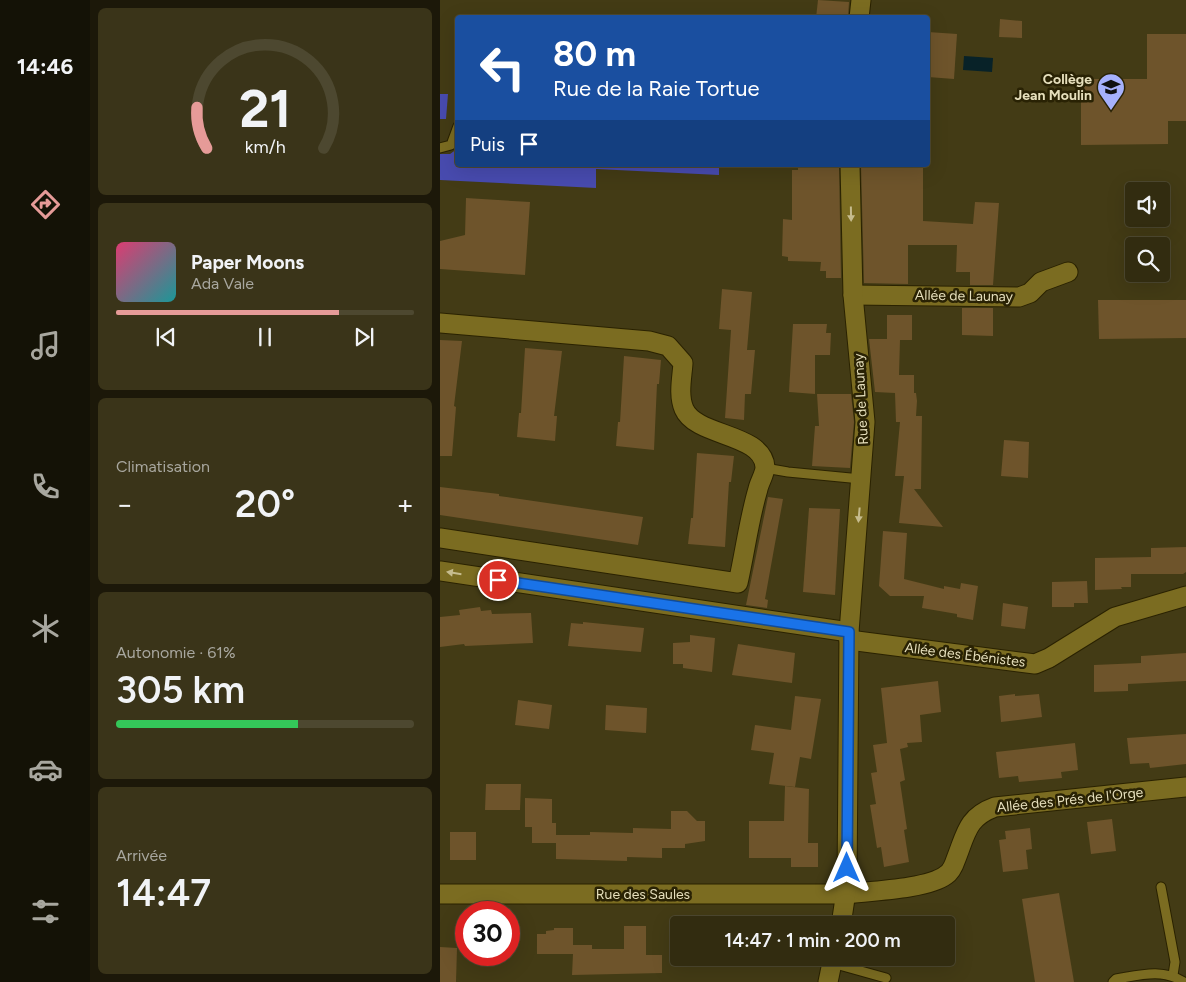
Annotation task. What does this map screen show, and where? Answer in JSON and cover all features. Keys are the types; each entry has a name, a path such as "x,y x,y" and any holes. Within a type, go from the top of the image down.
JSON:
{"street":[{"path":"859,15 861,0"},
{"name":"Rue de Launay","path":"842,916 845,894 849,636 862,479 864,422 853,294 850,167"},
{"name":"Allée de Launay","path":"853,294 1019,297 1030,292 1041,282 1068,272"},
{"path":"440,323 649,341 668,346 683,363 680,389 684,410 697,422 748,444 760,454 765,468 757,490 738,583 440,538"},
{"name":"Allée des Ébénistes","path":"440,571 1035,664 1049,658 1115,617 1186,596"},
{"name":"Allée des Prés de l'Orge","path":"845,894 936,881 948,874 970,824 980,812 995,807 1186,787"},
{"name":"Rue des Saules","path":"440,894 845,894"},
{"path":"828,982 832,966"}],"lane":[{"path":"440,148 451,145 455,134"},
{"path":"765,468 862,479"},
{"path":"1161,887 1175,962 1173,975"},
{"path":"851,966 886,978"},
{"path":"1112,982 1116,979 1159,972 1173,975 1184,982"}],"shaded area":[{"path":"440,94 448,94 446,119 440,119"},
{"path":"455,150 455,167 719,167 719,175 596,169 596,188 440,180 440,154 450,154"}],"water":[{"path":"964,56 993,58 992,72 963,70"}],"building":[{"path":"818,0 849,2 848,15 816,15"},
{"path":"1000,19 1022,21 1022,38 999,37"},
{"path":"930,32 957,34 954,79 930,77"},
{"path":"1147,34 1186,34 1186,121 1168,121 1168,144 1081,145 1081,79 1147,79"},
{"path":"798,167 839,167 841,278 826,278 826,271 820,271 821,262 788,261 788,257 782,256 783,219 792,220 792,170 798,170"},
{"path":"861,167 923,167 923,221 973,224 975,202 999,203 993,285 970,285 970,272 956,272 957,245 908,245 908,284 864,283"},
{"path":"466,198 530,202 525,275 440,269 440,241 465,235"},
{"path":"722,289 752,292 747,350 755,350 751,394 745,394 744,420 725,418 731,330 719,329"},
{"path":"1098,300 1186,300 1186,338 1099,339"},
{"path":"962,308 993,308 993,336 962,335"},
{"path":"887,315 912,315 912,340 900,340 899,375 914,375 914,393 916,393 917,401 916,416 922,416 921,489 914,489 943,527 899,523 904,476 895,476 900,422 896,422 895,393 875,392 869,339 887,339"},
{"path":"793,324 827,324 826,333 831,333 830,355 815,355 815,394 789,392"},
{"path":"440,340 462,341 454,406 456,407 452,456 440,456"},
{"path":"525,348 562,351 554,416 557,416 555,441 517,437 519,413 521,413"},
{"path":"624,356 661,360 659,384 657,384 654,450 616,446 618,422 620,422"},
{"path":"817,394 851,394 854,422 850,468 812,466 815,426 819,426"},
{"path":"1004,440 1029,442 1028,478 1001,476"},
{"path":"697,453 734,456 731,482 729,482 725,547 688,544 691,518 693,518"},
{"path":"440,487 499,494 499,496 643,517 638,545 440,515"},
{"path":"768,497 783,499 765,599 768,600 767,608 746,605"},
{"path":"809,508 840,509 835,595 803,592"},
{"path":"883,531 907,533 904,579 944,589 944,586 960,589 961,583 978,586 973,620 957,617 957,614 922,608 924,596 890,596 879,586"},
{"path":"1186,547 1186,572 1183,574 1131,574 1131,587 1095,590 1095,558 1151,557 1151,548"},
{"path":"1087,581 1088,603 1074,603 1074,607 1052,607 1052,582"},
{"path":"1003,603 1028,607 1025,629 1001,626"},
{"path":"480,607 481,611 491,610 492,614 531,613 533,643 465,646 464,644 440,647 440,617 460,615 459,610"},
{"path":"583,622 644,628 641,652 568,646 571,623 583,624"},
{"path":"690,635 715,638 712,672 683,668 683,664 673,664 673,643 690,642"},
{"path":"738,644 795,653 792,683 732,675"},
{"path":"1186,653 1186,681 1128,684 1128,691 1094,692 1094,665 1141,663 1141,656"},
{"path":"938,681 941,712 920,715 922,742 907,743 908,747 900,749 905,780 900,782 907,829 904,830 909,862 884,867 881,847 877,848 870,805 876,804 871,773 877,772 873,745 887,743 881,688"},
{"path":"1015,694 1015,696 1039,694 1042,717 1001,722 999,696"},
{"path":"795,696 821,699 811,759 800,757 795,787 769,784 774,753 751,750 755,725 791,730"},
{"path":"518,700 552,705 549,729 515,725"},
{"path":"606,705 647,708 646,733 605,730"},
{"path":"1186,734 1186,764 1150,768 1149,763 1130,764 1127,738"},
{"path":"1075,743 1078,770 1061,772 1062,778 1019,782 1018,776 999,778 996,752"},
{"path":"486,784 521,784 520,810 485,810"},
{"path":"785,786 809,789 808,843 818,843 818,867 791,867 791,858 749,858 749,821 784,821"},
{"path":"525,798 552,799 552,823 556,823 556,843 532,843 532,827 525,827"},
{"path":"671,811 687,811 697,821 705,821 705,841 685,844 685,848 662,848 662,858 627,857 627,861 556,859 556,835 590,835 590,832 633,833 633,828 671,829"},
{"path":"1112,819 1116,851 1091,854 1087,822"},
{"path":"1030,828 1032,849 1026,850 1028,869 1003,872 999,840 1006,839 1005,831"},
{"path":"450,832 476,832 476,860 450,860"},
{"path":"1059,893 1074,982 1035,982 1022,899"},
{"path":"624,926 646,926 646,955 662,955 662,973 572,975 573,954 537,954 537,934 546,934 546,931 554,930 554,928 573,928 573,945 592,945 592,949 624,949"},
{"path":"440,947 455,948 456,982 440,982"}],"place":[{"name":"Collège Jean Moulin","path":"1111,111"}],"route":[{"path":"498,580 849,632 847,868"}]}
